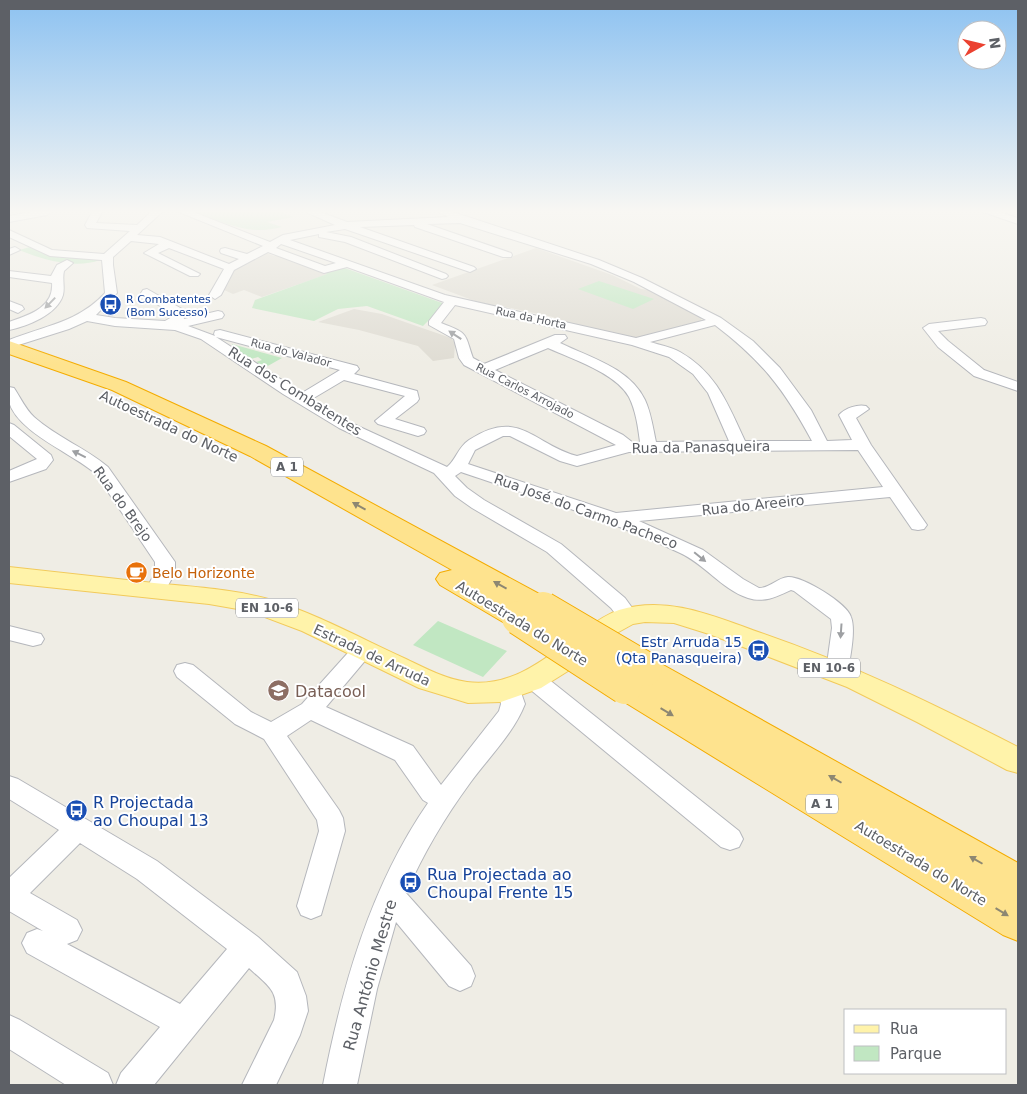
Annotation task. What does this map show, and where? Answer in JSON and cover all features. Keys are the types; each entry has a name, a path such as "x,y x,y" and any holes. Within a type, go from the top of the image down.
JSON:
{"highway":[{"name":"Autoestrada do Norte","path":"12,346 102,394 241,460 531,614 1018,921"},
{"name":"Autoestrada do Norte","path":"635,678 1018,884"}],"main road":[{"name":"Estrada de Arruda","path":"9,575 234,599 262,606 293,618 415,675 449,688 478,693 522,685 562,662 610,624 628,616"},
{"name":"EN 10-6","path":"628,616 649,613 678,615 837,671 885,693 1018,761"}],"street":[{"path":"9,326 35,316 51,304 58,292 56,280 59,268 68,263"},
{"path":"12,346 87,317 111,293 107,263"},
{"path":"171,263 194,274"},
{"path":"217,263 230,268"},
{"path":"215,295 230,268 239,263"},
{"name":"Rua da Horta","path":"344,263 452,300 636,342 674,354 698,371 716,392 739,446"},
{"path":"410,263 442,276"},
{"path":"452,263 470,269"},
{"path":"598,263 638,280 717,321 748,344 775,371 803,410 822,445"},
{"path":"9,274 56,280"},
{"path":"147,293 178,312 178,318 172,326"},
{"name":"Rua Carlos Arrojado","path":"452,300 435,321 435,325 456,334 463,340 465,358 483,370 617,438 628,447"},
{"path":"172,326 218,315"},
{"name":"Rua dos Combatentes","path":"87,317 115,322 172,326 206,336 344,425 440,469 453,470 461,492 561,554 618,603 628,616"},
{"path":"636,342 717,321"},
{"path":"981,322 929,328 943,344 979,373 1018,387"},
{"path":"483,370 582,329"},
{"name":"Rua do Valador","path":"220,334 352,369 302,399"},
{"path":"549,343 601,367 622,381 636,396 642,413 649,447"},
{"name":"Rua do Valador","path":"343,375 412,394 412,399 383,421 418,431"},
{"name":"Rua do Brejo","path":"9,391 15,414 71,450 91,460 102,471 165,562 165,574 155,591"},
{"path":"861,409 847,415 863,445 918,525"},
{"path":"9,428 45,460 40,465 9,477"},
{"name":"Rua da Panasqueira","path":"453,470 467,447 506,430 573,460 589,459 628,447 863,445"},
{"name":"Rua José do Carmo Pacheco","path":"453,470 612,518 689,549 739,586 756,594 771,593 789,583 801,586 836,611 840,617 842,628 837,671"},
{"name":"Rua do Areeiro","path":"612,518 894,491"},
{"path":"9,633 33,639"},
{"path":"272,733 310,710 363,650"},
{"path":"185,671 244,718 272,733 322,804 332,831 311,906"},
{"path":"522,685 730,839"},
{"name":"Rua António Mestre","path":"340,1085 359,1000 391,896 415,847 443,800 509,715 522,685"},
{"path":"310,710 404,753 432,793 443,800"},
{"path":"9,786 147,870 248,947 286,983 291,996 292,1011 289,1024 259,1085"},
{"path":"67,930 9,896 79,827"},
{"path":"391,896 460,976"},
{"path":"37,943 184,1023"},
{"path":"133,1085 248,947"},
{"path":"9,1032 96,1085"}],"shaded area":[{"path":"246,263 300,263 328,274 262,297 244,290 233,294 222,289 234,271"},
{"path":"494,263 578,263 612,275 641,289 649,290 702,317 701,321 637,338 557,320 553,317 501,306 491,307 432,285"},
{"path":"354,309 382,314 451,338 455,343 454,358 433,361 418,346 359,330 318,322"}],"green space":[{"path":"342,267 445,304 423,326 367,306 338,309 314,321 252,308 255,300 327,274 321,271"},
{"path":"599,281 654,299 633,309 578,289"},
{"path":"232,344 282,358 266,367 256,362 262,360 258,357 251,359 232,347"},
{"path":"438,621 507,651 483,677 413,645"}],"place":[{"name":"R Combatentes (Bom Sucesso)","path":"110,305"},
{"name":"Belo Horizonte","path":"136,573"},
{"name":"Estr Arruda 15 (Qta Panasqueira)","path":"758,650"},
{"name":"Datacool","path":"279,691"},
{"name":"R Projectada ao Choupal 13","path":"77,811"},
{"name":"Rua Projectada ao Choupal Frente 15","path":"411,883"}]}
